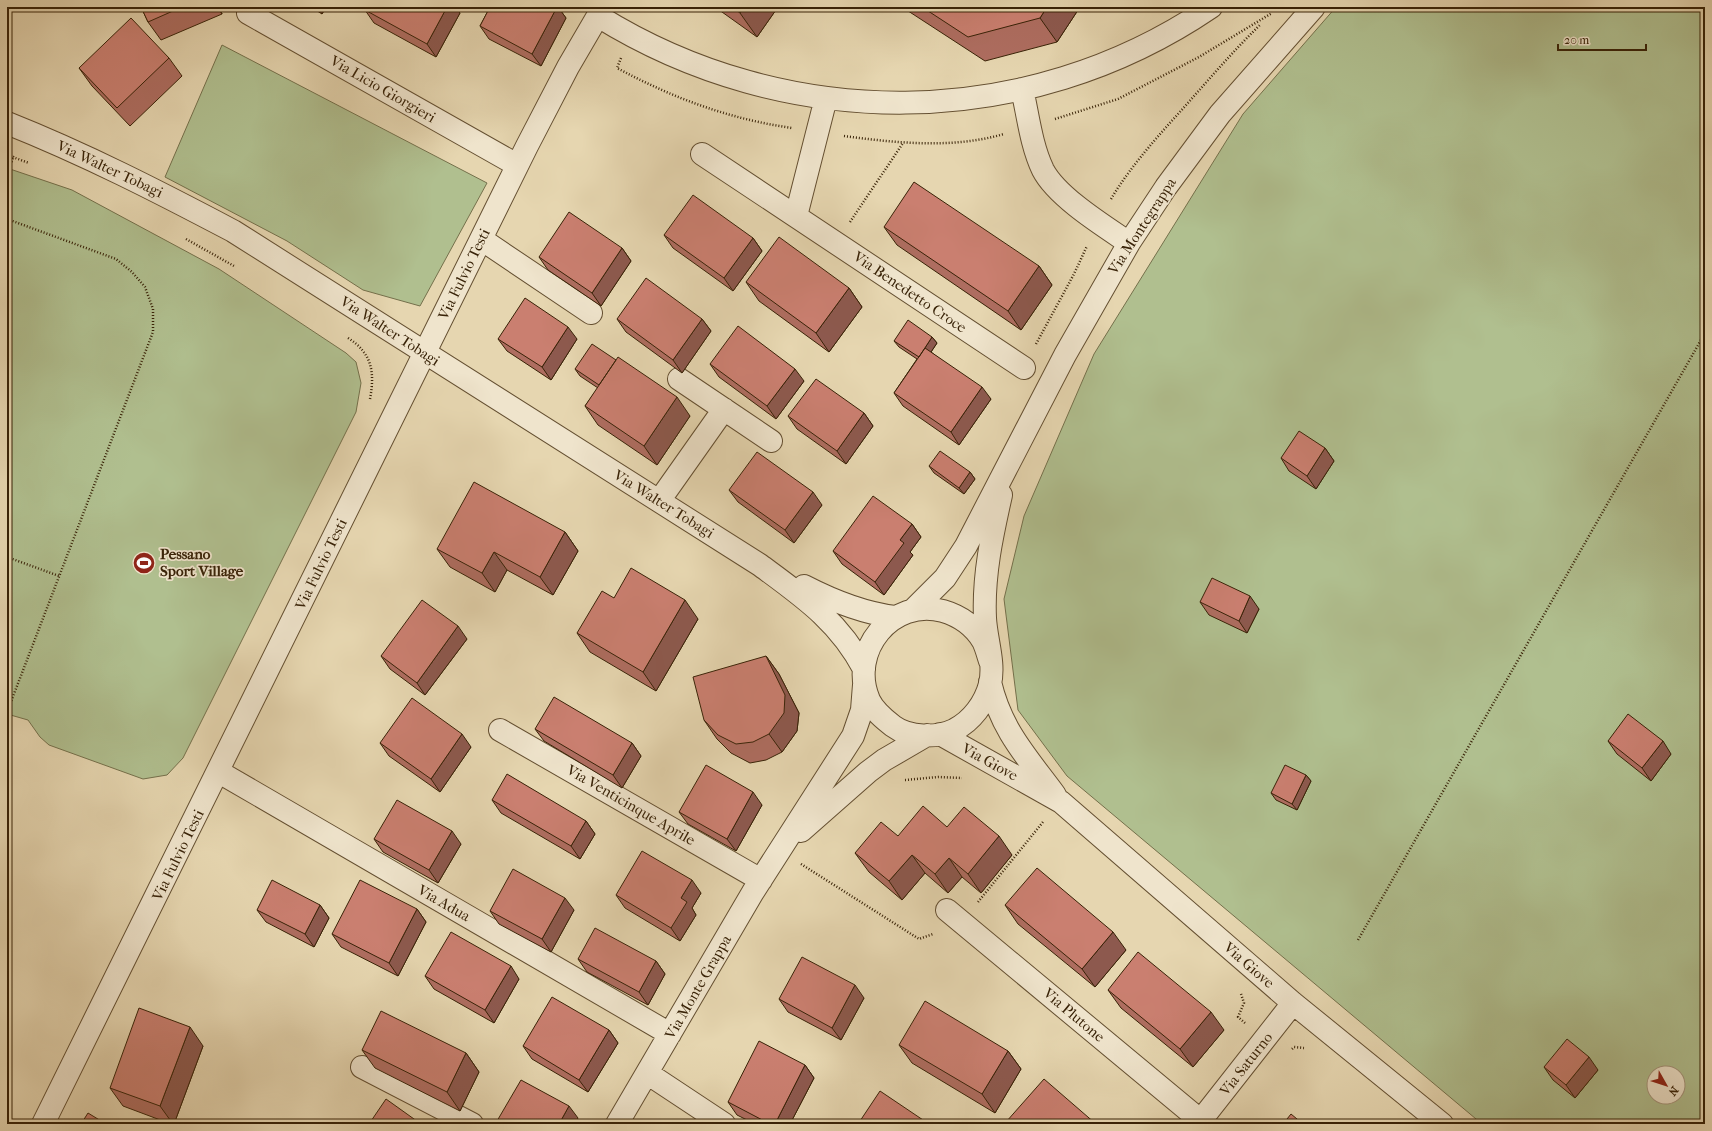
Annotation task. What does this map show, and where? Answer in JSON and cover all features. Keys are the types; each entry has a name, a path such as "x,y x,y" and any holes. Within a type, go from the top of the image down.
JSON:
{"street":[{"path":"600,11 632,36 698,66 752,84 826,98 869,103 930,102 979,97 1022,89 1075,75 1118,58 1160,38 1211,7"},
{"name":"Via Montegrappa","path":"904,613 937,587 954,565 1007,469 1065,355 1129,243 1166,187 1212,124 1314,7"},
{"name":"Via Fulvio Testi","path":"43,1124 219,772 517,165 568,67 600,11"},
{"name":"Via Licio Giorgieri","path":"248,13 517,165"},
{"path":"1022,89 1036,152 1047,177 1070,199 1129,243"},
{"path":"796,216 826,98"},
{"name":"Via Walter Tobagi","path":"7,123 104,165 233,231 425,354 760,564 839,603 870,613 904,613"},
{"name":"Via Benedetto Croce","path":"702,154 1024,368"},
{"path":"481,239 591,313"},
{"path":"679,379 771,441"},
{"path":"659,501 724,409"},
{"name":"Via Montegrappa","path":"990,672 985,618 987,572 992,538 1007,469"},
{"name":"Via Walter Tobagi","path":"760,564 828,618 854,649 864,675"},
{"path":"934,608 954,614 971,625 983,642 990,672 984,702 971,718 954,730 933,735 914,735 896,728 881,716 870,700 864,675 864,663 870,644 880,629 904,613 934,608"},
{"name":"Via Giove","path":"990,672 997,709 1014,740 1061,802 1293,1003 1442,1124"},
{"name":"Via Monte Grappa","path":"617,1124 779,850 853,736 862,710 864,675"},
{"name":"Via Venticinque Aprile","path":"500,730 761,880"},
{"name":"Via Giove","path":"933,735 1061,802"},
{"name":"Via Monte Grappa","path":"779,850 868,772 884,760 933,735"},
{"name":"Via Adua","path":"219,772 670,1034"},
{"name":"Via Plutone","path":"955,916 1200,1122"},
{"name":"Via Saturno","path":"1200,1122 1293,1003"},
{"path":"362,1067 472,1124"},
{"path":"647,1073 724,1124"}],"path":[{"path":"836,243 903,142"},
{"path":"7,155 35,165"},
{"path":"7,219 116,259 132,272 145,287 153,308 153,332 7,712"},
{"path":"179,235 241,269"},
{"path":"1358,940 1705,333"},
{"path":"344,335 357,344 368,356 374,382 370,401"},
{"path":"7,557 59,576"},
{"path":"900,782 906,780 938,777 965,778"},
{"path":"779,850 919,939 955,916 1044,820 1050,825"},
{"path":"1241,993 1244,1004 1238,1017 1285,1055 1294,1047 1303,1047 1308,1050"}],"green space":[{"path":"1336,7 1705,7 1705,1124 1482,1124 1067,776 1018,710 1004,599 1024,516 1094,354 1243,114"},
{"path":"222,45 487,183 420,306 363,290 287,241 165,177"},
{"name":"Pessano Sport Village","path":"7,168 72,190 219,269 346,353 356,362 361,383 356,412 183,758 167,775 143,779 49,745 40,737 28,720 7,714"}],"building":[{"path":"141,7 182,7 148,22"},
{"path":"367,7 447,7 427,44 365,10"},
{"path":"490,7 557,7 532,54 480,26"},
{"path":"732,7 744,7 740,13"},
{"path":"922,7 1047,7 1040,18 968,37"},
{"path":"131,18 169,58 117,108 79,68"},
{"path":"914,182 1039,266 1008,311 884,227"},
{"path":"693,195 753,238 724,278 664,235"},
{"path":"569,212 622,248 592,293 539,257"},
{"path":"779,237 849,288 816,333 746,282"},
{"path":"646,278 702,319 673,360 617,319"},
{"path":"525,298 568,327 542,367 498,339"},
{"path":"908,320 932,337 919,357 894,341"},
{"path":"738,326 795,369 767,406 710,364"},
{"path":"592,344 616,360 599,385 575,369"},
{"path":"925,348 982,387 951,432 894,393"},
{"path":"618,357 677,397 644,446 585,406"},
{"path":"816,379 864,413 837,451 788,416"},
{"path":"1299,431 1325,448 1307,476 1281,458"},
{"path":"940,451 970,472 959,488 929,466"},
{"path":"757,452 813,492 785,530 729,490"},
{"path":"474,482 565,532 540,577 494,552 482,573 437,549"},
{"path":"873,496 912,524 900,540 904,543 875,582 833,551"},
{"path":"631,568 685,600 643,672 577,633 602,591 614,598"},
{"path":"1212,578 1250,596 1239,621 1200,602"},
{"path":"422,600 458,626 417,683 381,656"},
{"path":"766,656 785,695 784,713 769,734 753,742 736,744 718,735 704,720 693,677"},
{"path":"554,697 632,743 613,775 535,729"},
{"path":"412,698 462,734 431,779 380,743"},
{"path":"1628,714 1663,741 1642,768 1608,741"},
{"path":"706,765 753,792 727,839 679,812"},
{"path":"1285,765 1306,775 1292,804 1271,793"},
{"path":"507,774 586,821 571,846 492,800"},
{"path":"397,800 452,831 429,870 374,839"},
{"path":"923,806 947,827 964,807 999,836 968,874 949,858 935,874 912,855 889,881 855,853 881,822 898,836"},
{"path":"642,851 692,880 681,898 687,902 671,928 616,895"},
{"path":"1037,868 1113,932 1082,969 1005,905"},
{"path":"513,869 565,898 542,939 490,911"},
{"path":"272,880 320,905 305,934 257,910"},
{"path":"360,880 417,909 389,963 332,934"},
{"path":"595,928 656,961 639,992 578,959"},
{"path":"451,932 511,966 485,1010 425,976"},
{"path":"1138,952 1211,1012 1180,1049 1108,990"},
{"path":"802,957 855,985 832,1028 779,999"},
{"path":"552,997 609,1030 579,1080 523,1046"},
{"path":"925,1001 1008,1051 982,1094 899,1045"},
{"path":"139,1008 190,1027 160,1106 110,1088"},
{"path":"381,1011 466,1053 447,1092 362,1050"},
{"path":"1567,1039 1589,1057 1566,1085 1544,1067"},
{"path":"759,1041 805,1065 775,1124 770,1124 728,1102"},
{"path":"1044,1079 1096,1124 1008,1124 1006,1122"},
{"path":"521,1080 569,1106 559,1124 502,1124 497,1121"},
{"path":"880,1091 929,1124 858,1124"},
{"path":"386,1099 421,1124 369,1124"},
{"path":"88,1113 106,1124 81,1124"},
{"path":"1291,1114 1303,1124 1283,1124"}],"place":[{"name":"Pessano Sport Village","path":"144,563"}]}
